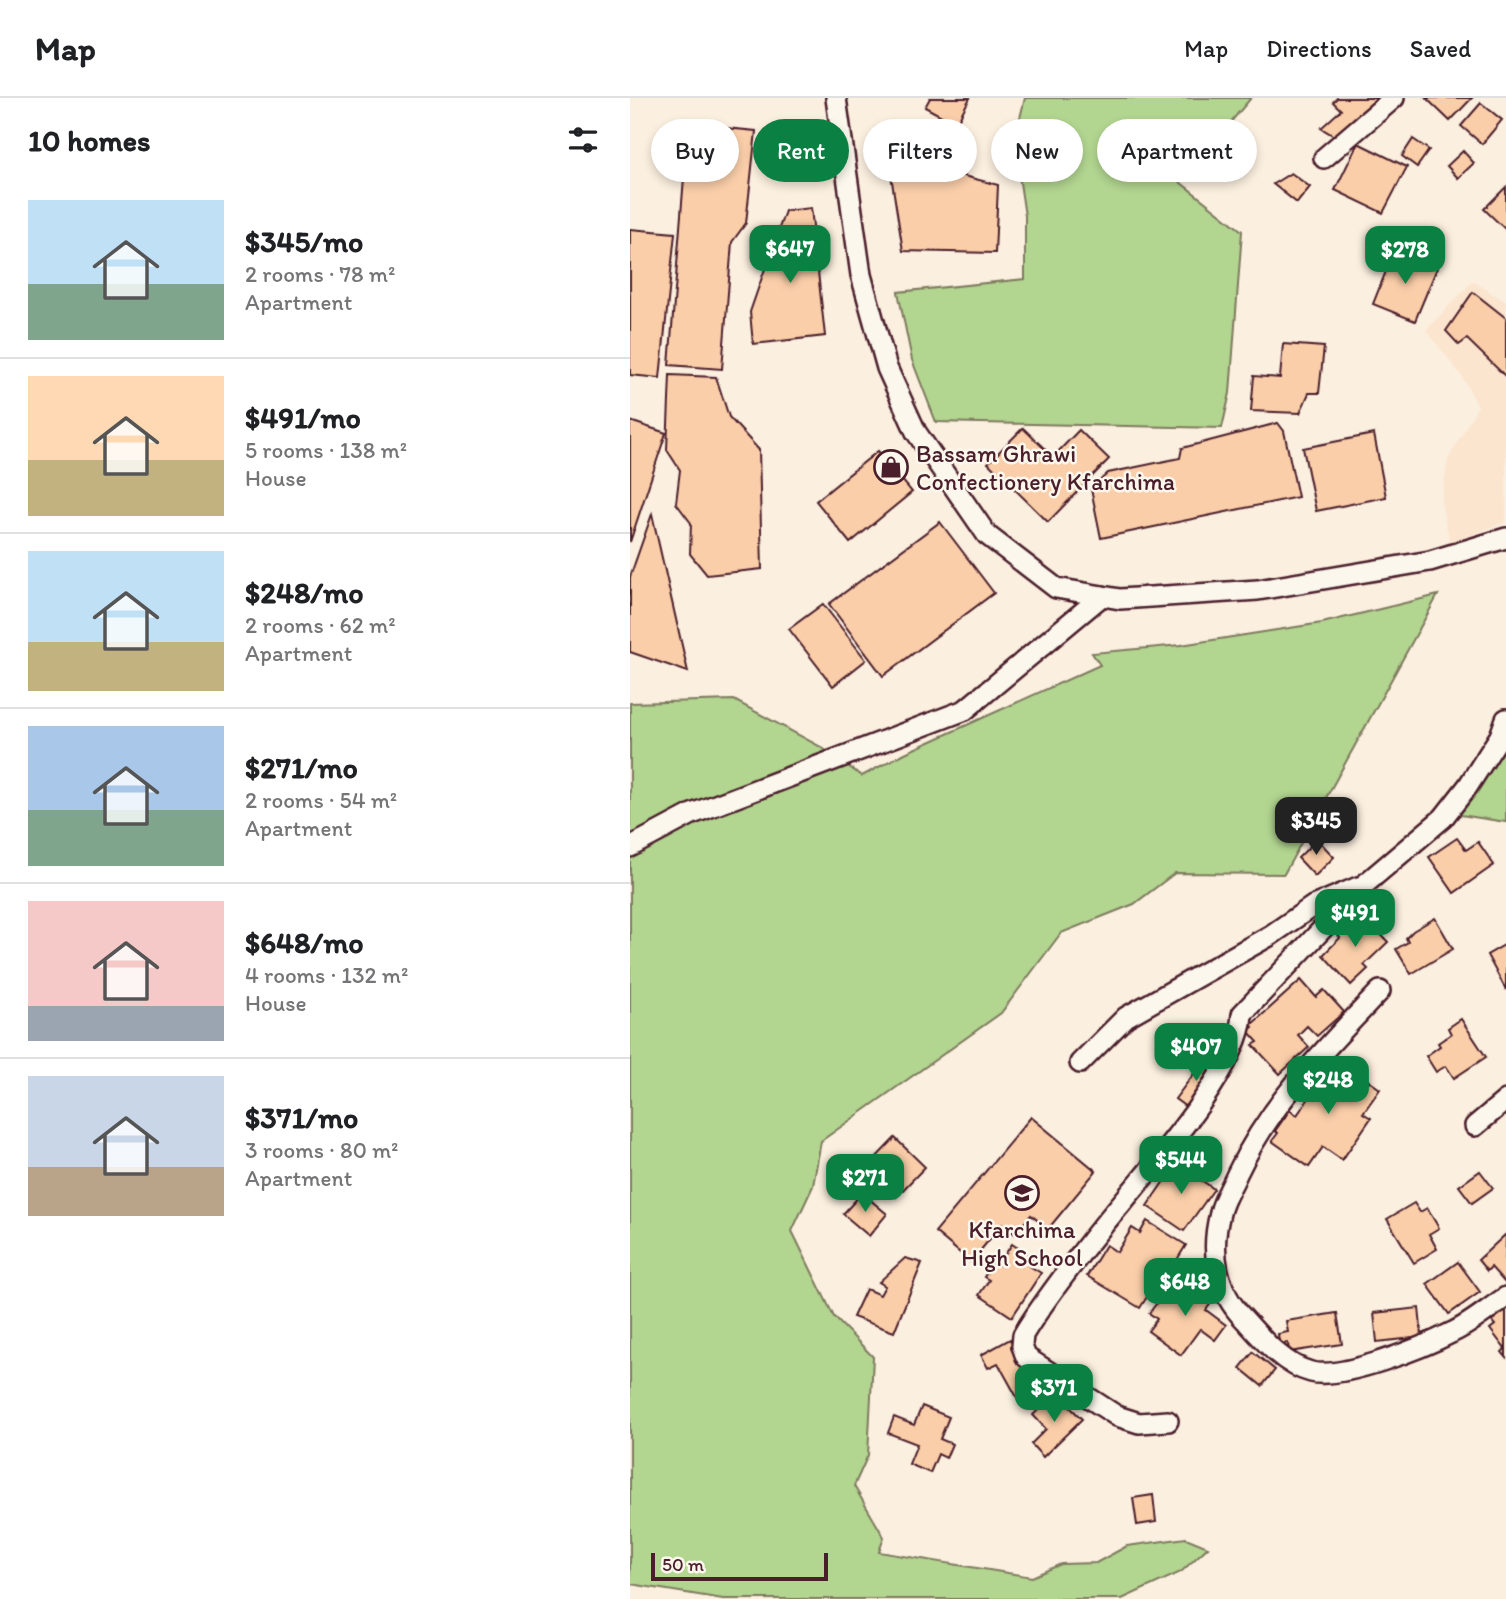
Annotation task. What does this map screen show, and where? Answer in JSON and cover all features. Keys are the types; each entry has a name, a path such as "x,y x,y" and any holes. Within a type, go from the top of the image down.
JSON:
{"street":[{"path":"836,98 861,275 887,368 916,432 987,535 1056,588 1120,599 1258,590 1430,561 1506,538"},
{"path":"1324,158 1394,98"},
{"path":"630,847 692,814 965,710 1102,596"},
{"path":"1168,1421 1139,1423 1117,1416 1026,1357 1021,1346 1023,1335 1088,1244 1185,1124 1219,1073 1242,1030 1242,1014 1365,884 1443,818 1468,786 1500,736 1506,719"},
{"path":"1080,1063 1126,1017 1271,935 1313,906 1365,884"},
{"path":"1380,991 1275,1105 1253,1140 1221,1209 1215,1236 1220,1286 1231,1306 1283,1358 1311,1372 1334,1373 1390,1358 1454,1332 1506,1297"},
{"path":"1475,1126 1506,1100"}],"shaded area":[{"path":"1473,281 1506,302 1506,522 1450,543 1441,503 1448,459 1478,406 1461,375 1426,330"}],"green space":[{"path":"1025,98 1251,98 1233,119 1097,119 1097,182 1180,182 1242,231 1230,393 1222,428 936,422 912,360 898,292 1025,279 1025,216 1020,182 1083,182 1083,119 1020,119"},
{"path":"1438,595 1284,874 1175,873 1134,904 1061,933 1001,1013 821,1141 813,1186 792,1231 834,1317 873,1357 868,1455 854,1486 884,1537 879,1552 1032,1577 1061,1564 1096,1563 1127,1546 1186,1538 1208,1547 1181,1572 1122,1599 723,1599 630,1584 630,703 734,700 821,747 862,776 905,753 1100,665 1092,653 1181,645 1322,623"},
{"path":"1506,737 1506,822 1454,814"}],"building":[{"path":"930,98 970,98 959,119 947,119 925,107"},
{"path":"1337,98 1380,98 1336,137 1321,128 1341,110 1333,102"},
{"path":"1426,98 1472,98 1450,121"},
{"path":"1481,103 1502,120 1482,144 1461,126"},
{"path":"739,129 753,131 753,159 746,223 732,242 722,369 669,365 684,182 739,182"},
{"path":"1413,139 1429,150 1417,167 1402,156"},
{"path":"1358,143 1407,167 1383,213 1335,190"},
{"path":"1463,151 1474,163 1458,178 1447,166"},
{"path":"1291,173 1310,187 1297,203 1273,184"},
{"path":"977,179 998,185 995,253 903,251 892,182 977,182"},
{"path":"1506,187 1506,230 1484,209"},
{"path":"811,208 825,336 753,344 750,312 785,211"},
{"path":"630,229 675,233 660,378 630,375"},
{"path":"1394,251 1437,268 1415,321 1373,304"},
{"path":"1473,292 1506,318 1506,377 1467,339 1459,345 1446,331"},
{"path":"1283,344 1324,347 1319,393 1309,393 1300,413 1251,411 1254,376 1280,378"},
{"path":"670,375 716,377 729,417 759,450 762,569 707,575 690,554 691,523 676,503 680,470 667,450"},
{"path":"630,421 666,433 630,542"},
{"path":"1278,423 1284,431 1298,497 1101,538 1091,489 1108,473 1180,458 1182,448"},
{"path":"1023,428 1053,457 1079,430 1109,459 1048,522 988,463"},
{"path":"1374,434 1386,497 1316,511 1303,448"},
{"path":"878,451 912,492 850,543 816,501"},
{"path":"652,514 688,672 630,652 630,577"},
{"path":"940,522 994,593 883,676 829,604"},
{"path":"823,604 866,660 833,686 789,629"},
{"path":"1457,838 1466,850 1478,842 1494,865 1454,893 1429,857"},
{"path":"1317,839 1334,857 1315,876 1298,858"},
{"path":"1364,916 1388,942 1364,965 1368,969 1351,985 1323,955 1340,938 1336,933 1349,921 1353,926"},
{"path":"1435,918 1453,949 1411,974 1396,949 1408,942 1406,938 1413,931"},
{"path":"1506,944 1506,990 1487,955"},
{"path":"1301,980 1316,997 1324,990 1344,1012 1317,1036 1307,1026 1298,1035 1309,1047 1280,1074 1253,1045 1258,1042 1248,1031 1253,1027 1251,1025"},
{"path":"1461,1019 1486,1057 1454,1078 1446,1066 1436,1072 1426,1056 1440,1046 1438,1043 1451,1034 1448,1028"},
{"path":"1205,1059 1216,1067 1186,1107 1175,1099"},
{"path":"1345,1064 1380,1089 1363,1113 1371,1118 1342,1160 1323,1147 1309,1167 1272,1141 1278,1133 1275,1131 1290,1110 1297,1115 1314,1091 1308,1087 1321,1068 1326,1072 1330,1066 1339,1072"},
{"name":"Kfarchima High School","path":"1031,1117 1096,1171 1048,1229 1031,1215 1015,1234 1002,1224 971,1262 935,1232"},
{"path":"895,1138 925,1167 896,1197 866,1168"},
{"path":"1188,1159 1200,1167 1194,1175 1214,1189 1184,1231 1147,1206 1175,1165 1181,1169"},
{"path":"1480,1171 1493,1188 1472,1203 1459,1186"},
{"path":"862,1193 887,1214 869,1236 843,1214"},
{"path":"1414,1203 1420,1212 1427,1208 1439,1228 1429,1234 1437,1249 1414,1263 1387,1219"},
{"path":"1147,1221 1186,1245 1169,1273 1164,1270 1140,1308 1087,1276 1106,1245 1117,1252 1132,1228 1140,1233"},
{"path":"1505,1235 1505,1283 1491,1267 1487,1271 1478,1260"},
{"path":"1012,1244 1033,1258 1028,1265 1041,1273 1012,1317 979,1295 989,1280 984,1277 994,1262 998,1265"},
{"path":"905,1258 922,1263 894,1332 853,1317 866,1289 880,1295 885,1286 879,1282"},
{"path":"1458,1262 1480,1292 1449,1314 1427,1284"},
{"path":"1192,1280 1206,1286 1211,1303 1206,1310 1226,1325 1215,1340 1200,1329 1181,1355 1148,1331 1157,1319 1149,1313 1161,1298 1167,1303 1176,1290 1181,1294"},
{"path":"1506,1306 1506,1357 1502,1352 1505,1349 1490,1329 1495,1325 1489,1318"},
{"path":"1419,1308 1422,1337 1377,1342 1374,1313"},
{"path":"1337,1313 1342,1344 1289,1352 1288,1343 1279,1344 1278,1334 1288,1332 1286,1321"},
{"path":"1010,1339 1037,1388 1018,1399 998,1363 988,1368 981,1355"},
{"path":"1253,1352 1275,1370 1262,1386 1240,1368"},
{"path":"1054,1395 1057,1398 1059,1396 1082,1419 1043,1457 1031,1444 1046,1429 1033,1415"},
{"path":"922,1406 949,1417 940,1439 952,1444 946,1458 938,1454 930,1473 909,1464 917,1444 888,1433 894,1417 914,1425"},
{"path":"1153,1495 1156,1522 1137,1525 1133,1498"}],"place":[{"name":"Bassam Ghrawi Confectionery Kfarchima","path":"891,467"},
{"name":"Kfarchima High School","path":"1022,1193"}]}
